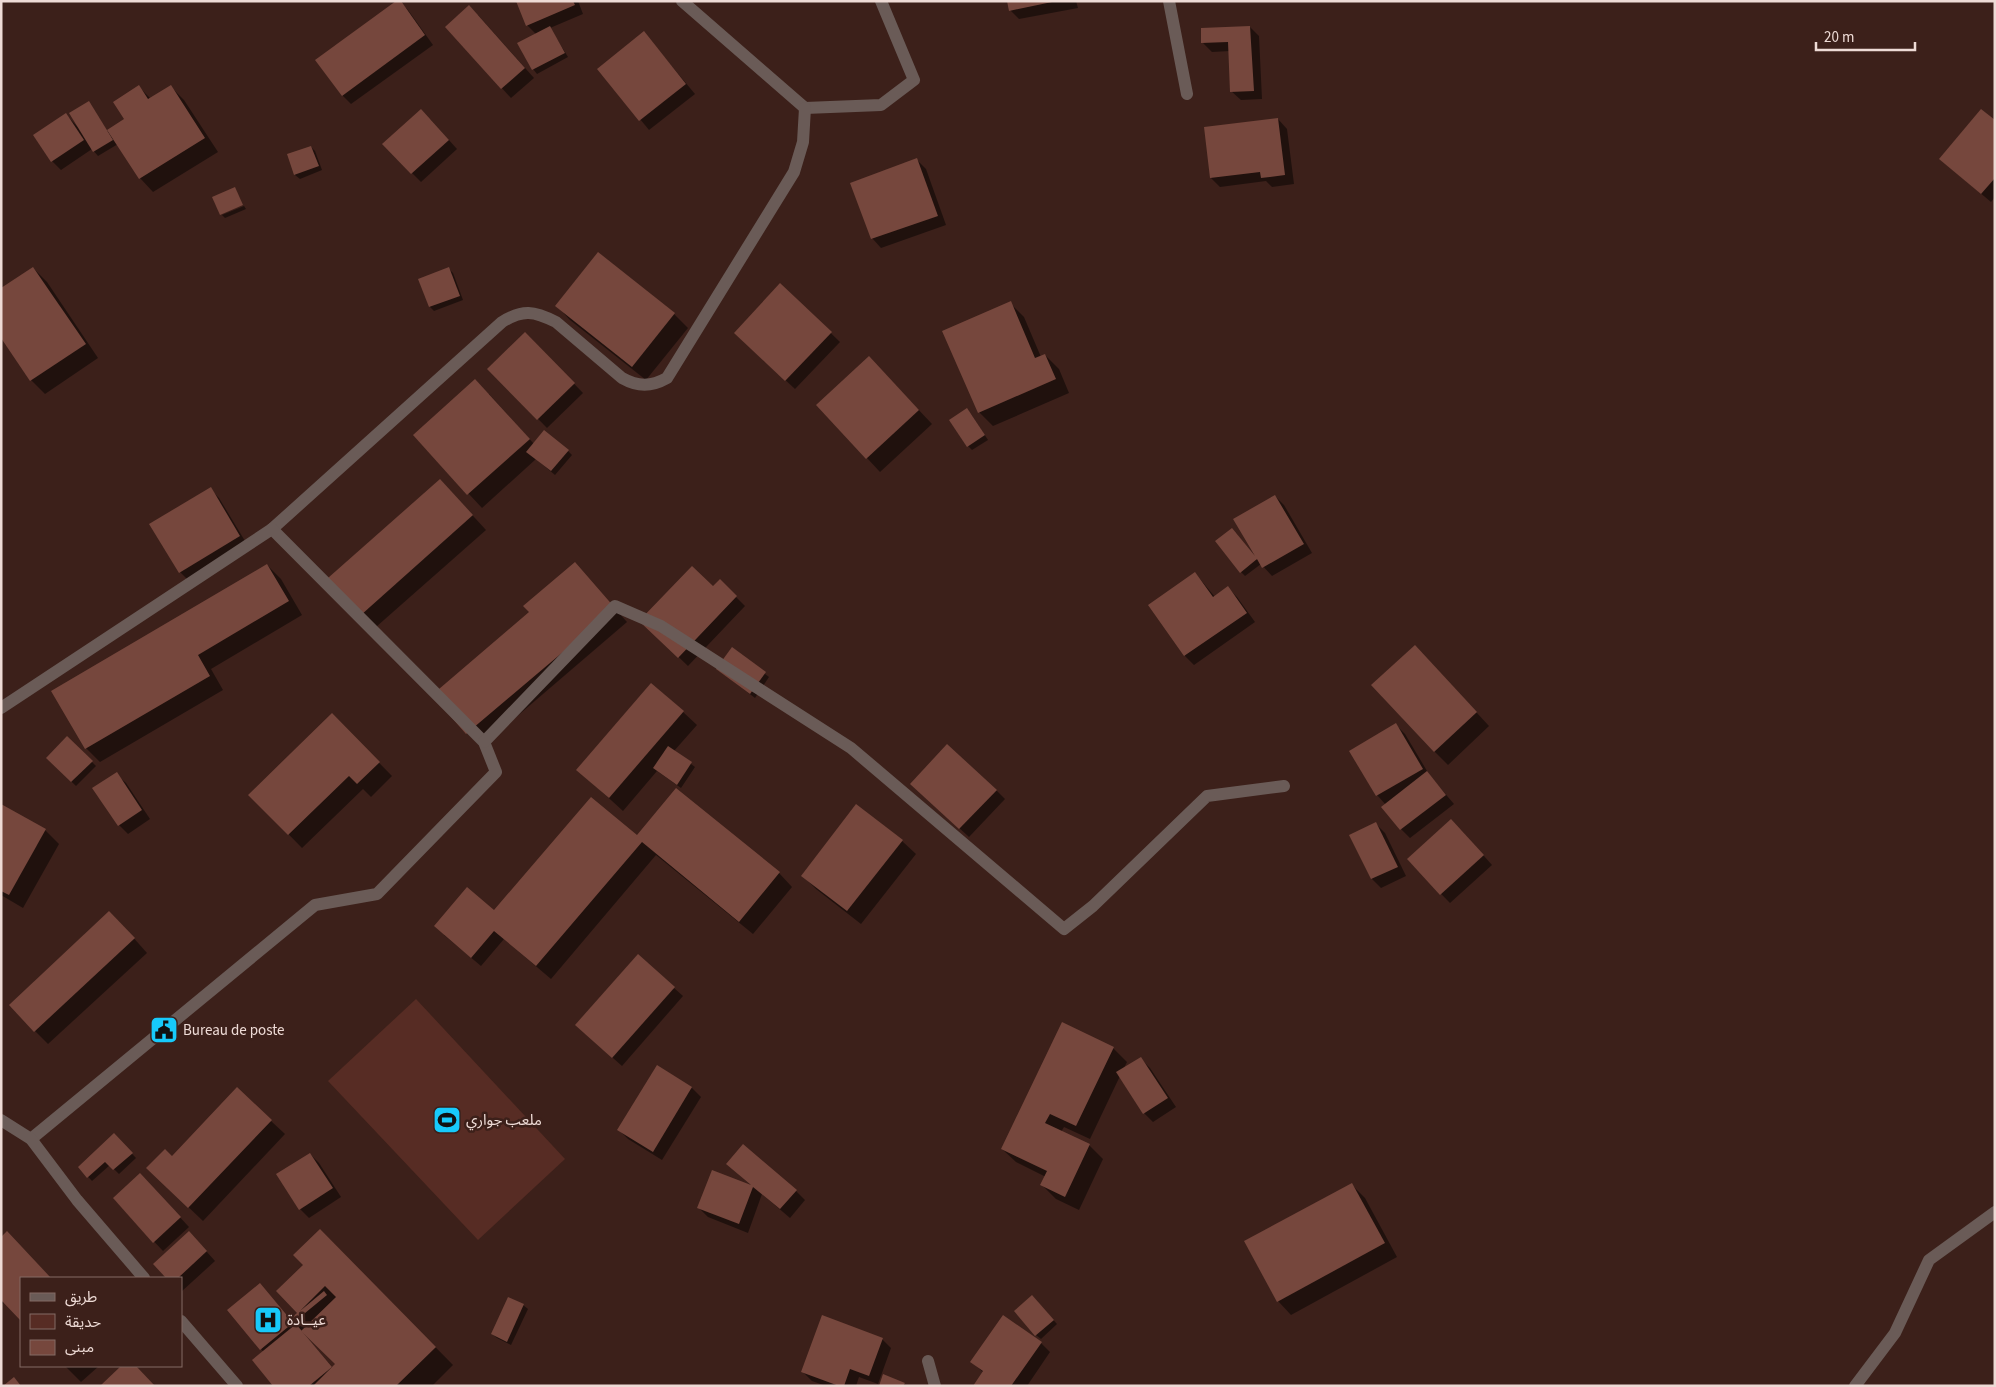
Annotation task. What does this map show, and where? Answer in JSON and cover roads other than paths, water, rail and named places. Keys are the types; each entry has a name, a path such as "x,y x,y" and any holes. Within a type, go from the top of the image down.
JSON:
{"street":[{"path":"682,1 805,108 881,105 914,80 881,1"},
{"path":"1169,1 1187,94"},
{"path":"1,708 272,529 495,328 513,315 528,312 543,315 556,322 622,378 633,384 645,386 657,384 667,378 794,172 802,142 805,108"},
{"path":"31,1139 315,905 378,894 496,772 484,742 272,529"},
{"path":"484,742 615,606 661,626 851,748 1064,929 1093,906 1207,796 1284,786"},
{"path":"1,1120 31,1139 77,1200 143,1277"},
{"path":"1855,1386 1894,1333 1929,1260 1995,1212"},
{"path":"182,1322 237,1386"},
{"path":"928,1361 935,1386"}],"place":[{"name":"Bureau de poste","path":"164,1030"},
{"name":"ملعب جواري","path":"447,1120"},
{"name":"عيــادة","path":"268,1320"}]}
